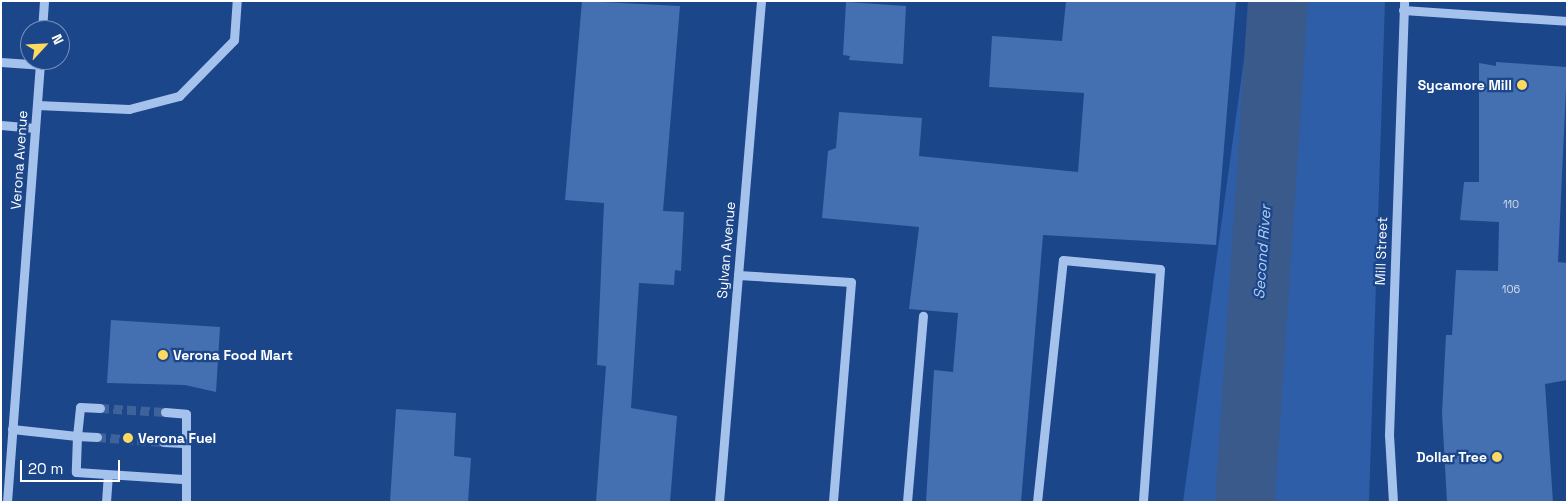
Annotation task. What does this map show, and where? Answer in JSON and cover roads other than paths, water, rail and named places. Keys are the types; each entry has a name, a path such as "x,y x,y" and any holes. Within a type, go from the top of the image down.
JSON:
{"street":[{"path":"43,20 44,1"},
{"path":"37,105 129,109 179,96 234,40 237,1"},
{"name":"Sylvan Avenue","path":"719,502 761,1"},
{"path":"1404,5 1567,21"},
{"name":"Mill Street","path":"1393,502 1389,435 1404,5"},
{"path":"1,62 20,62"},
{"name":"Verona Avenue","path":"8,502 40,70"},
{"path":"1,125 35,128"},
{"path":"1037,502 1063,260 1160,268 1143,502"},
{"path":"738,275 851,282 833,502"},
{"path":"907,502 923,316"},
{"path":"100,408 80,407 76,472 183,479"},
{"path":"165,412 186,414 183,479 186,502"},
{"path":"12,429 97,437"},
{"path":"162,442 184,443"},
{"path":"106,502 108,475"}],"waterway":[{"name":"Second River","path":"1245,502 1278,1"}],"tunnel":[{"path":"100,408 165,412"},
{"path":"97,437 163,442"}],"place":[{"name":"Sycamore Mill","path":"1522,85"},
{"name":"Verona Food Mart","path":"163,355"},
{"name":"Verona Fuel","path":"128,438"},
{"name":"Dollar Tree","path":"1497,457"}]}
